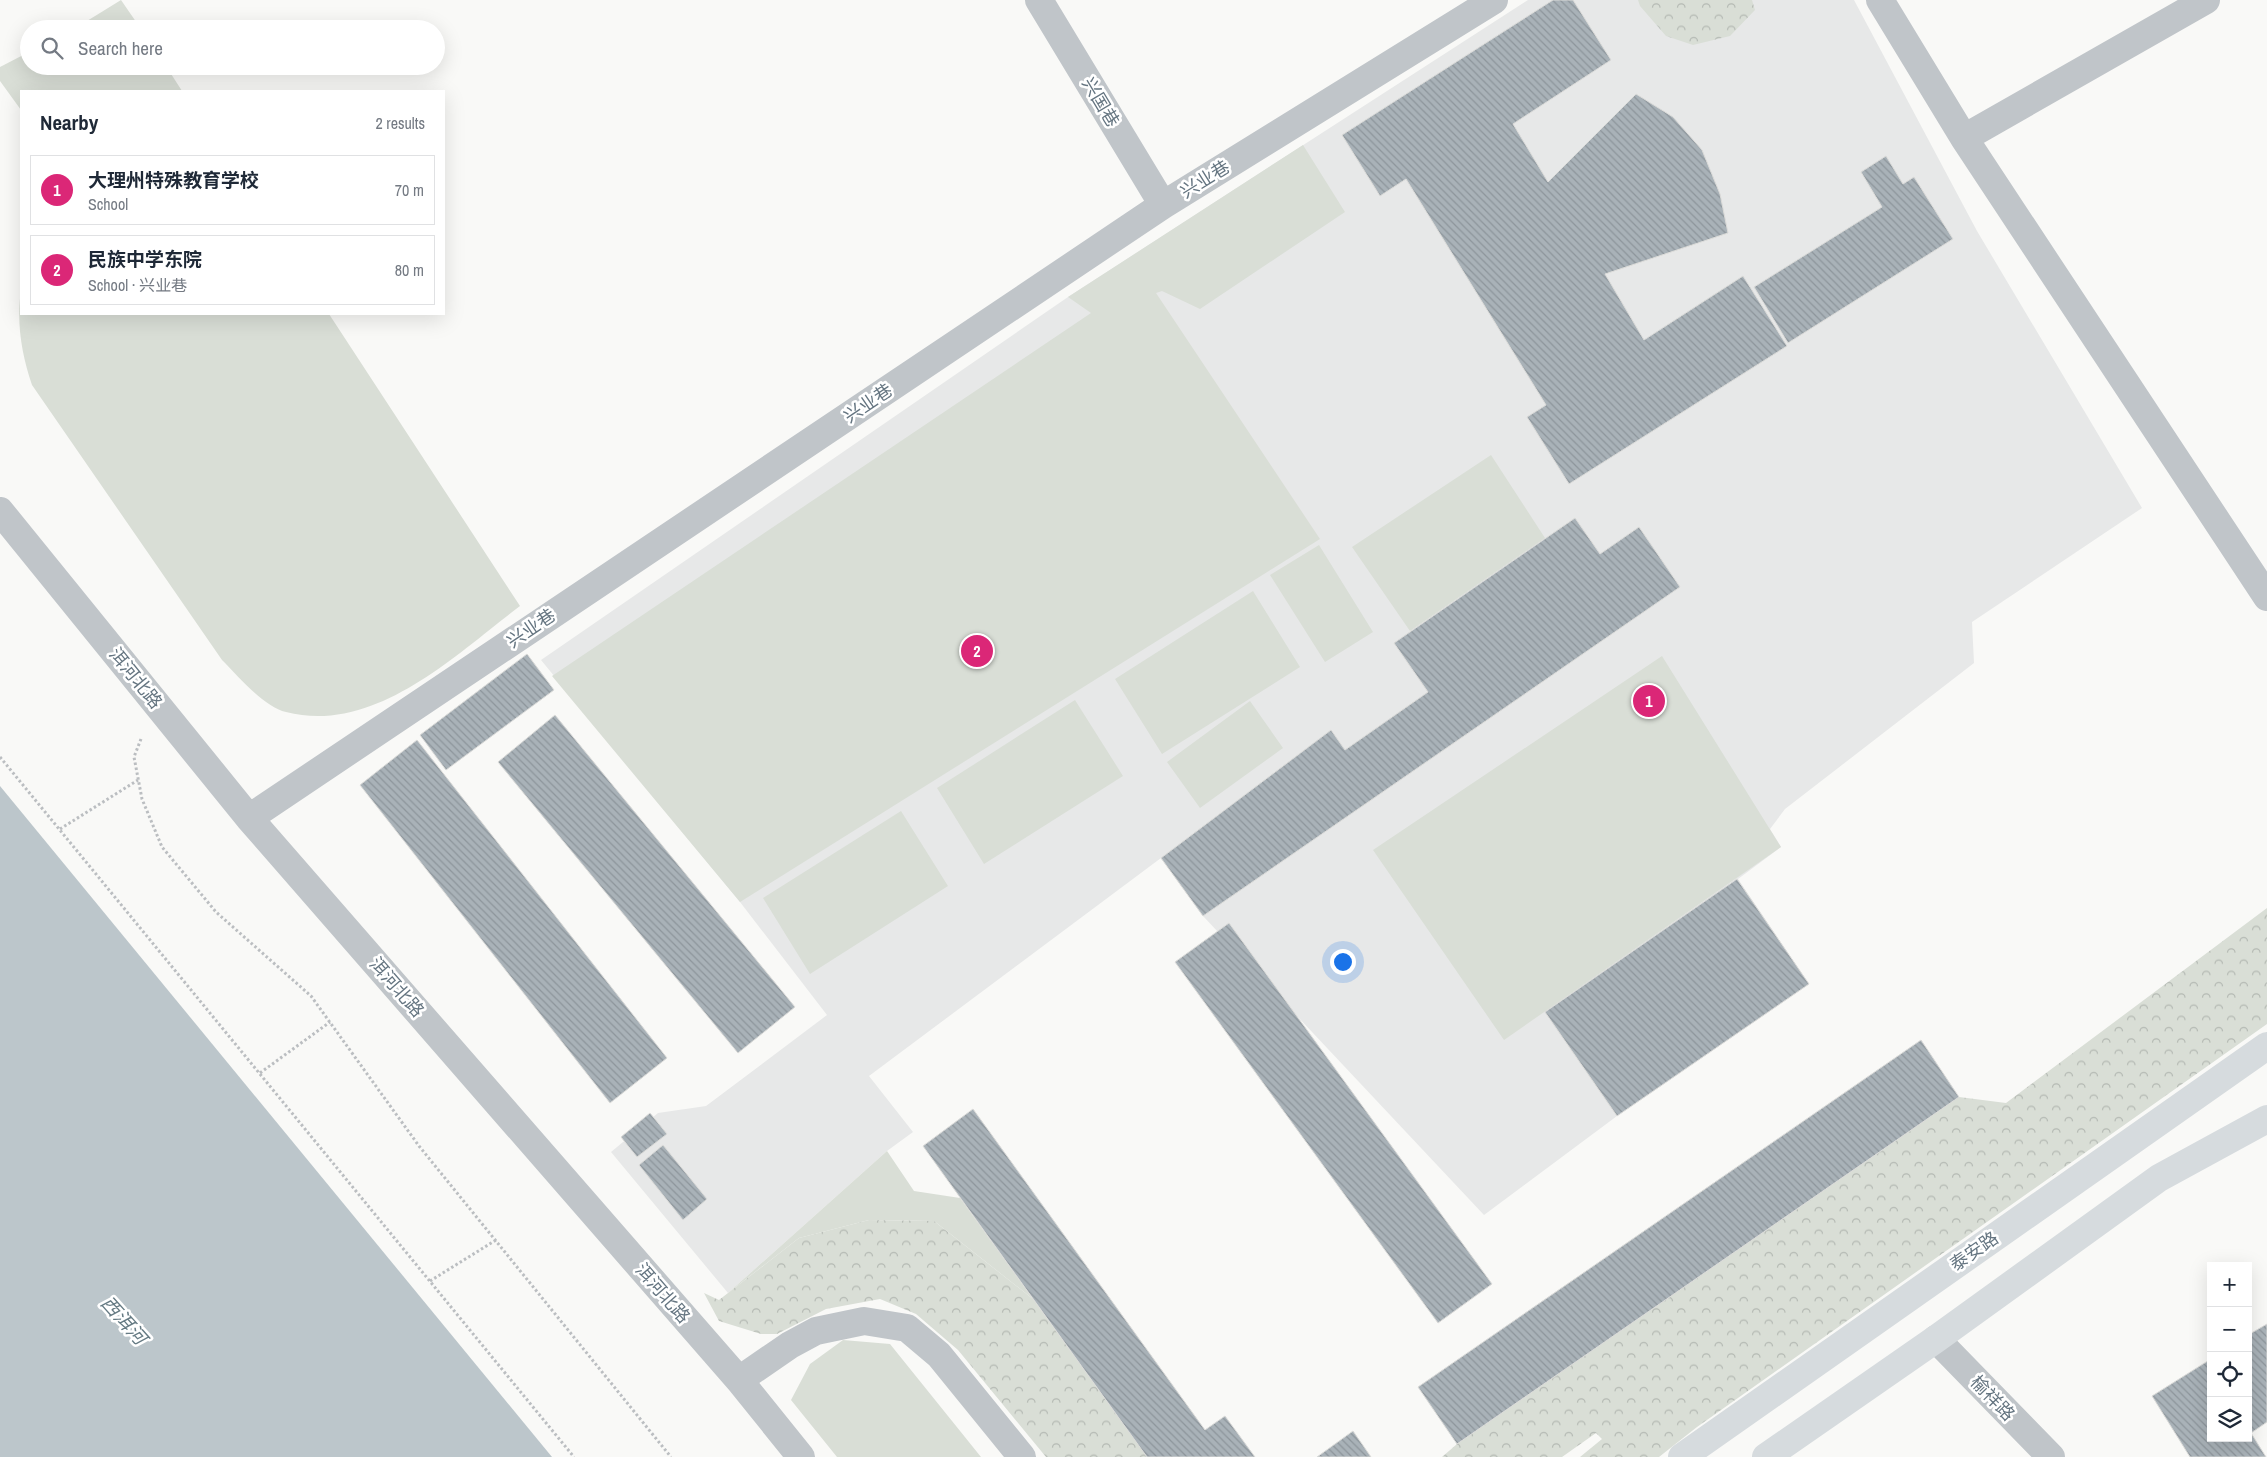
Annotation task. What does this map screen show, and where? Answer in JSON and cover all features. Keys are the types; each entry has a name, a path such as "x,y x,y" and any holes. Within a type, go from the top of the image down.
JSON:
{"main road":[{"name":"泰安路","path":"1682,1457 2267,1046"},
{"path":"1766,1457 2159,1178 2267,1118"}],"street":[{"name":"兴国巷","path":"1039,0 1162,205"},
{"name":"兴业巷","path":"249,818 1162,205 1494,0"},
{"path":"1880,0 1964,138 2267,597"},
{"path":"1964,138 2206,0"},
{"name":"洱河北路","path":"0,511 249,818 739,1380 801,1457"},
{"path":"739,1380 790,1345 816,1331 864,1321 907,1328 939,1355 1022,1457"},
{"name":"榆祥路","path":"1936,1338 2051,1457"}],"path":[{"path":"155,701 134,757 142,799 162,847 216,912 311,996 419,1146 671,1457"},
{"path":"0,757 574,1457"},
{"path":"60,829 138,780"},
{"path":"260,1074 330,1022"},
{"path":"430,1281 496,1240"}],"shaded area":[{"path":"1528,0 1854,0 1977,231 2142,508 1972,622 1974,663 1785,809 1770,829 1781,847 1738,879 1809,984 1617,1116 1484,1215 1203,916 1161,858 869,1076 913,1132 887,1151 728,1293 611,1152 658,1113 706,1106 827,1015 740,902 541,660 1068,297"}],"green space":[{"path":"121,0 135,20 89,20"},
{"path":"1638,0 1752,0 1755,10 1730,36 1693,45 1666,36 1640,6"},
{"path":"20,57 20,75 172,75 181,90 20,90 20,109 0,81 0,67"},
{"path":"1303,145 1345,212 1200,309 1162,291 1156,293 1320,539 740,902 552,676 1091,313 1068,297"},
{"path":"20,303 20,315 330,315 520,606 441,667 412,686 382,701 351,712 319,716 286,712 269,704 260,698 222,660 32,385 25,362 19,315"},
{"path":"1491,455 1545,538 1410,631 1352,547"},
{"path":"1319,545 1373,632 1325,662 1270,575"},
{"path":"1253,591 1300,667 1162,754 1115,679"},
{"path":"1662,656 1781,847 1504,1040 1373,850"},
{"path":"1075,700 1123,776 984,864 937,788"},
{"path":"1250,701 1283,748 1200,808 1167,762"},
{"path":"901,811 948,886 810,974 763,898"},
{"path":"2267,908 2267,1024 1697,1427 1659,1457 1580,1457 1602,1439 1596,1433 1562,1457 1442,1457 1457,1444 1959,1097 2006,1103"},
{"path":"887,1151 914,1191 960,1198 1033,1299 934,1221 869,1220 799,1238 728,1293"},
{"path":"869,1220 934,1221 1033,1299 1147,1457 1046,1457 958,1350 916,1314 880,1299 826,1309 777,1334 761,1334 719,1321 704,1293 719,1300 799,1238"},
{"path":"843,1340 890,1344 981,1457 837,1457 791,1400 810,1364"}],"water":[{"name":"西洱河","path":"0,786 552,1457 0,1457"}],"building":[{"path":"1553,0 1573,0 1611,60 1513,124 1548,182 1636,94 1673,117 1702,150 1720,194 1728,233 1605,274 1644,340 1743,276 1787,346 1569,484 1527,417 1546,405 1406,179 1380,196 1342,135"},
{"path":"1886,156 1903,184 1914,177 1953,239 1788,343 1754,287 1882,207 1861,172"},
{"path":"1575,518 1600,554 1639,527 1680,587 1203,916 1161,858 1331,730 1345,750 1428,692 1394,643"},
{"path":"527,654 554,690 446,770 420,735"},
{"path":"555,715 795,1007 738,1053 498,762"},
{"path":"417,740 667,1058 610,1103 360,785"},
{"path":"1737,879 1809,984 1617,1116 1545,1012"},
{"path":"1229,923 1492,1284 1438,1323 1175,962"},
{"path":"1921,1040 1959,1097 1457,1444 1418,1387"},
{"path":"973,1109 1205,1430 1225,1416 1255,1457 1147,1457 923,1146"},
{"path":"650,1113 667,1134 637,1157 621,1137"},
{"path":"663,1145 707,1199 683,1220 639,1165"},
{"path":"2267,1324 2267,1422 2252,1432 2252,1352 2252,1333"},
{"path":"2207,1362 2207,1442 2252,1442 2252,1435 2266,1457 2190,1457 2152,1396"},
{"path":"1353,1431 1371,1457 1317,1457"}],"place":[{"name":"民族中学东院","path":"977,651"},
{"name":"大理州特殊教育学校","path":"1649,701"}]}
